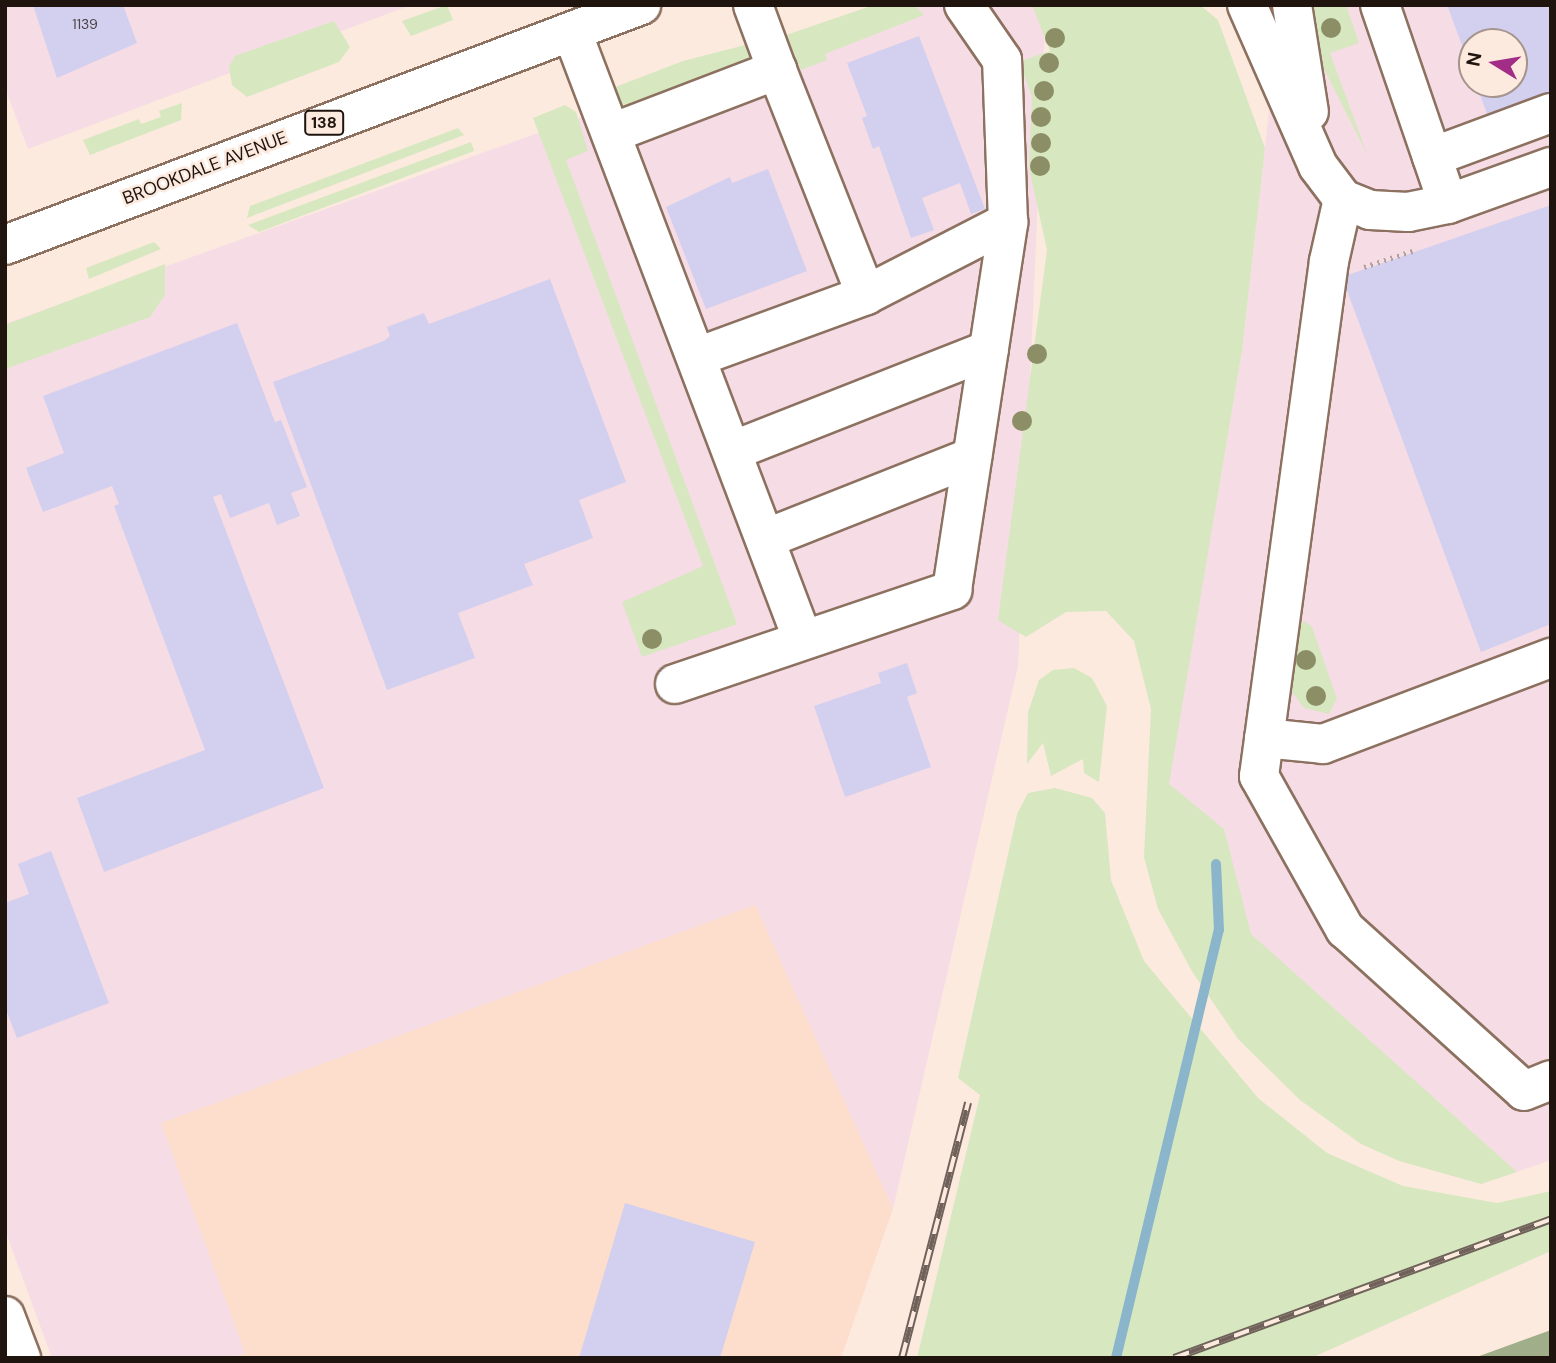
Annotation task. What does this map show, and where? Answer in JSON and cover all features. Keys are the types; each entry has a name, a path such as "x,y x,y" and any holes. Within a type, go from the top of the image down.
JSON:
{"main road":[{"name":"BROOKDALE AVENUE","path":"6,241 641,5"},
{"path":"753,5 866,295"},
{"path":"676,684 951,590 1008,222 1002,60 964,5"},
{"path":"1247,5 1318,166 1343,199 1370,210 1408,212 1448,205 1551,167"},
{"path":"1292,5 1318,166"},
{"path":"1380,5 1448,205"},
{"path":"572,32 803,640"},
{"path":"612,133 777,70"},
{"path":"1432,157 1551,113"},
{"path":"1343,199 1329,261 1259,776 1345,929 1524,1091 1551,1080"},
{"path":"697,357 866,295 1008,222"},
{"path":"732,451 989,349"},
{"path":"765,539 972,457"},
{"path":"1264,738 1323,744 1551,658"},
{"path":"5,1316 22,1358"}],"shaded area":[{"path":"5,5 411,5 28,149 5,88"},
{"path":"895,5 1046,5 1018,666 893,1209 755,905 245,1353 232,1358 52,1358 5,1230 5,324"},
{"path":"1281,5 1551,5 1551,1160 1517,1172 1156,855 1242,351"},
{"path":"755,905 893,1209 841,1358 232,1358 245,1353 161,1123"}],"green space":[{"path":"447,5 453,20 411,36 402,21"},
{"path":"874,5 915,5 924,15 825,54 827,60 801,70 786,35"},
{"path":"1032,5 1200,5 1218,20 1265,148 1242,351 1169,784 1224,829 1251,934 1517,1172 1481,1184 1399,1161 1361,1144 1300,1100 1238,1039 1193,973 1158,909 1144,857 1151,709 1134,641 1106,611 1066,612 1026,637 998,620 1047,250 1029,168 1032,97 1019,62 1050,51"},
{"path":"1308,5 1346,5 1359,43 1330,53 1367,154 1323,67"},
{"path":"334,21 350,47 339,62 247,97 232,85 229,67 235,56"},
{"path":"745,45 752,65 623,114 610,89 683,61"},
{"path":"182,103 181,120 90,155 83,140 139,119 141,124 161,117 159,111"},
{"path":"565,105 576,112 588,151 566,160 737,624 642,657 622,602 703,566 533,118"},
{"path":"458,128 464,135 247,218 250,206"},
{"path":"471,142 474,151 259,232 248,225"},
{"path":"154,242 161,249 89,279 86,268"},
{"path":"165,264 165,295 150,317 5,369 5,325"},
{"path":"1305,621 1312,627 1337,699 1329,714 1304,708 1290,689 1299,626"},
{"path":"1074,668 1092,678 1107,706 1099,782 1084,773 1083,759 1051,776 1043,743 1027,764 1028,712 1039,680 1053,670"},
{"path":"1055,788 1092,798 1105,813 1111,880 1144,961 1258,1098 1327,1153 1403,1186 1497,1203 1551,1191 1551,1251 1311,1358 917,1358 980,1095 958,1078 1017,814 1028,793"},
{"path":"1551,1330 1551,1358 1474,1358"}],"building":[{"path":"33,5 123,5 137,43 57,78"},
{"path":"1447,5 1551,5 1551,100 1490,122 1481,98 1528,98 1528,28 1458,28 1458,34"},
{"path":"919,36 985,209 971,214 960,183 922,198 934,230 911,238 879,146 873,149 862,118 867,116 847,63"},
{"path":"768,169 807,271 706,309 666,207 730,177 732,183"},
{"path":"1551,205 1551,624 1481,652 1342,277"},
{"path":"550,279 626,482 579,500 593,538 524,564 533,585 458,613 475,658 387,690 273,382 384,341 390,336 387,327 424,313 429,324"},
{"path":"237,323 275,422 281,420 307,487 291,493 300,516 277,525 269,503 230,518 221,494 213,497 324,788 104,872 77,798 205,750 114,506 119,504 112,486 43,512 26,468 64,453 43,396"},
{"path":"907,663 917,693 907,697 931,767 845,797 814,706 881,683 878,673"},
{"path":"51,851 109,1003 17,1038 5,1007 5,903 29,894 18,864"},
{"path":"625,1203 755,1242 720,1358 579,1358"}],"waterway":[{"path":"1116,1358 1219,930 1216,864"}],"railway":[{"path":"902,1358 968,1102"},
{"path":"1174,1358 1551,1219"}]}
